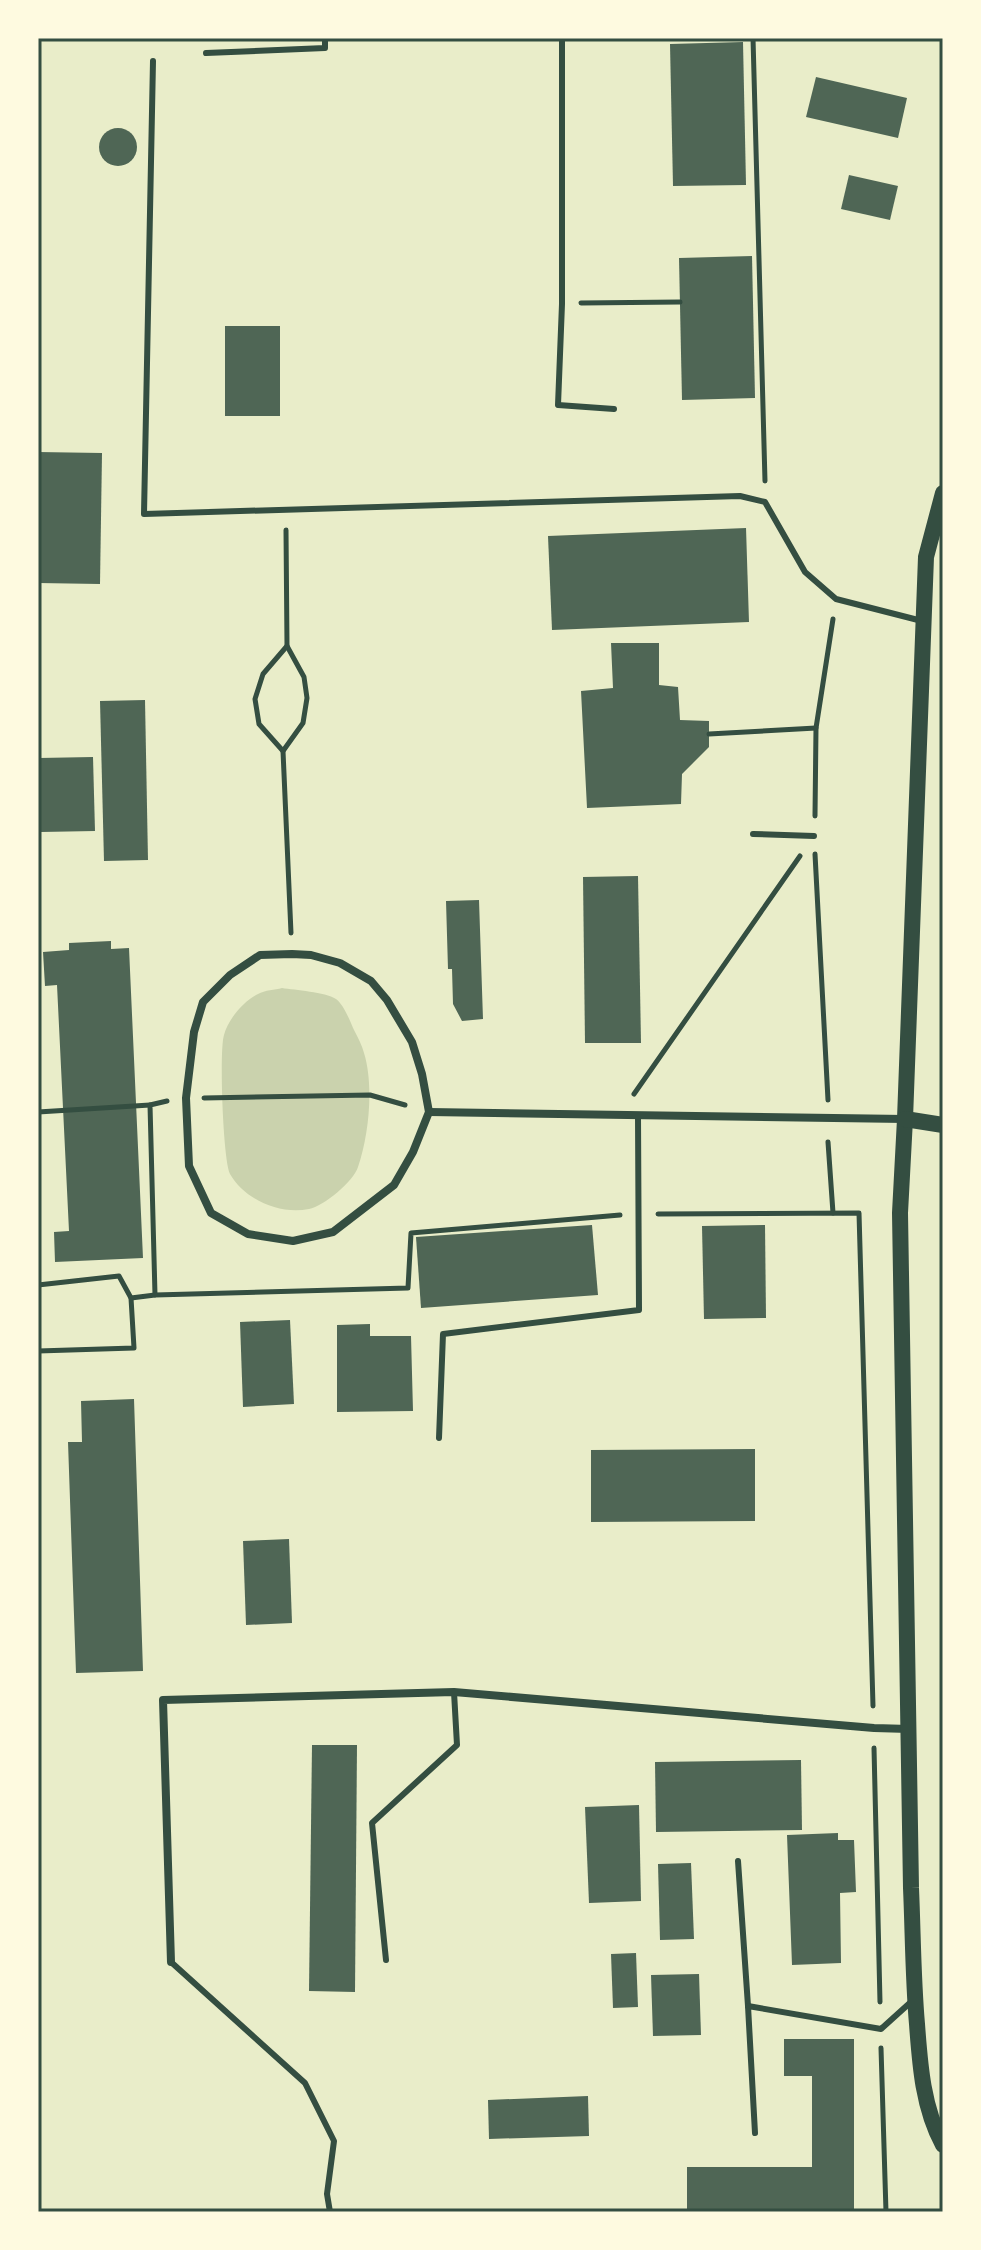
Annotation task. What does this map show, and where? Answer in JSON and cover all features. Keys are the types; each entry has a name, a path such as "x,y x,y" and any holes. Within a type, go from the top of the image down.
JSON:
{"main road":[{"path":"943,493 926,557 922,621 900,1213 915,1998 920,2066 927,2107 943,2145"},
{"path":"905,1119 943,1125"}],"street":[{"path":"292,954 311,955 340,963 371,981 387,1000 412,1042 429,1112 413,1152 394,1185 333,1232 293,1241 248,1234 211,1213 189,1166 186,1098 194,1032 203,1002 230,975 260,955 292,954"},
{"path":"429,1112 905,1119"},
{"path":"171,1962 163,1700 454,1692 909,1729"}],"lane":[{"path":"206,53 325,48 325,38"},
{"path":"562,38 562,304 558,405 614,409"},
{"path":"153,61 144,514 740,496 765,502 805,572 836,599 922,621"},
{"path":"753,834 814,836"},
{"path":"439,1438 443,1334 639,1310 638,1116"},
{"path":"386,1960 372,1823 457,1745 454,1692"},
{"path":"738,1861 755,2133"},
{"path":"171,1962 305,2083 334,2141 327,2194 330,2212"},
{"path":"748,2006 881,2029 915,1998"}],"path":[{"path":"753,38 765,502"},
{"path":"562,304 680,302"},
{"path":"286,509 287,646 304,677 307,698 303,723 283,751 292,954"},
{"path":"283,751 259,724 255,699 263,674 287,646"},
{"path":"709,734 816,728"},
{"path":"631,1098 814,836"},
{"path":"38,1112 150,1105 186,1098 370,1095 429,1112"},
{"path":"150,1105 155,1295"},
{"path":"828,1142 833,1213"},
{"path":"131,1298 408,1288 411,1233 638,1214 859,1213"},
{"path":"38,1285 119,1276 131,1298 134,1348 38,1351"}],"green space":[{"path":"282,988 325,995 339,1002 362,1047 369,1080 367,1125 358,1167 330,1198 309,1209 287,1210 264,1204 237,1183 228,1165 224,1128 224,1035 237,1011 247,1001 264,992"}],"building":[{"path":"743,42 746,185 673,186 670,44"},
{"path":"816,77 907,98 898,138 806,117"},
{"path":"118,128 131,134 137,147 131,160 118,166 105,160 99,147 105,134"},
{"path":"849,175 898,186 890,220 841,209"},
{"path":"752,256 755,398 682,400 679,258"},
{"path":"225,326 280,326 280,416 225,416"},
{"path":"38,452 102,453 100,584 38,583"},
{"path":"746,528 749,622 552,630 548,536"},
{"path":"611,643 659,643 659,685 678,687 680,720 709,721 709,747 682,774 681,804 587,808 581,691 613,688"},
{"path":"145,700 148,860 104,861 100,701"},
{"path":"93,757 95,831 41,832 39,758"},
{"path":"638,876 641,1043 585,1043 583,877"},
{"path":"479,900 483,1019 462,1021 453,1004 452,969 448,969 446,901"},
{"path":"111,941 111,949 129,948 143,1258 55,1262 54,1232 69,1231 57,985 45,986 43,952 69,950 69,943"},
{"path":"592,1225 598,1295 421,1308 416,1237"},
{"path":"765,1225 766,1318 704,1319 702,1226"},
{"path":"290,1320 294,1404 243,1407 240,1322"},
{"path":"370,1324 370,1336 411,1336 413,1411 337,1412 337,1325"},
{"path":"134,1399 143,1671 76,1673 68,1442 82,1442 81,1401"},
{"path":"755,1449 755,1521 591,1522 591,1450"},
{"path":"289,1539 292,1623 246,1625 243,1541"},
{"path":"312,1745 357,1745 355,1992 309,1991"},
{"path":"801,1760 802,1830 656,1832 655,1762"},
{"path":"639,1805 641,1901 589,1903 585,1807"},
{"path":"838,1833 838,1840 854,1840 856,1892 840,1893 841,1963 792,1965 787,1835"},
{"path":"691,1863 694,1939 660,1940 658,1864"},
{"path":"636,1953 638,2007 613,2008 611,1954"},
{"path":"699,1974 701,2035 653,2036 651,1975"},
{"path":"784,2039 854,2039 854,2212 687,2212 687,2167 812,2167 812,2076 784,2076"},
{"path":"588,2096 589,2136 489,2139 488,2100"}]}
